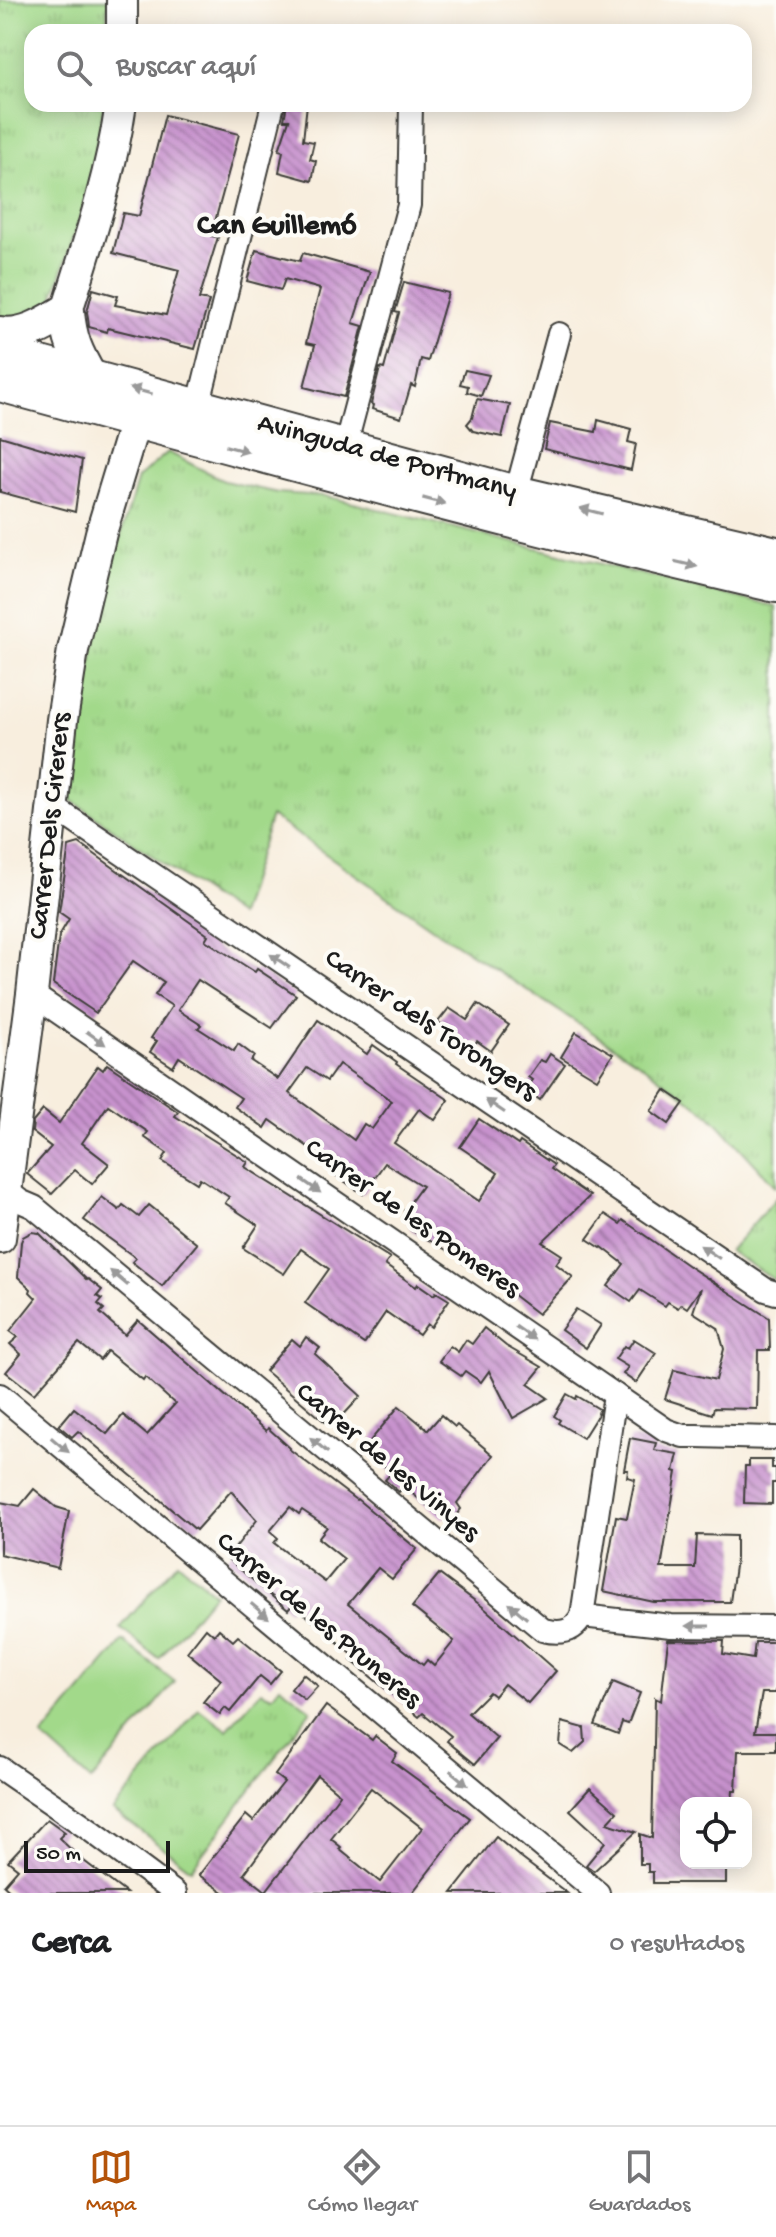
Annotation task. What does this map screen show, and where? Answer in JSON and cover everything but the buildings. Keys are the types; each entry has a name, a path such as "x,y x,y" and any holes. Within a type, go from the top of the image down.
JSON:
{"main road":[{"path":"0,334 30,331 67,311 74,349 90,378"},
{"name":"Avinguda de Portmany","path":"0,353 516,493 776,554"},
{"name":"Avinguda de Portmany","path":"0,384 434,501 776,585"}],"street":[{"path":"122,0 122,24"},
{"path":"67,311 92,230 119,112"},
{"path":"198,407 271,112"},
{"path":"345,447 409,205 411,112"},
{"path":"516,493 559,334"},
{"name":"Carrer Dels Cirerers","path":"0,1238 73,650 101,533 135,421"},
{"name":"Carrer dels Torongers","path":"52,806 766,1290 776,1293"},
{"name":"Carrer de les Pomeres","path":"32,994 666,1430 683,1436 776,1438"},
{"name":"Carrer de les Vinyes","path":"6,1190 34,1207 531,1622 543,1630 556,1633 578,1625 582,1616"},
{"name":"Carrer de les Pruneres","path":"0,1395 598,1893"},
{"path":"615,1395 582,1616 671,1626 776,1627"},
{"path":"0,1768 175,1893"}],"green space":[{"path":"0,0 108,0 106,24 24,24 24,112 103,112 85,203 52,301 23,315 0,318"},
{"path":"168,452 224,481 278,493 325,496 776,607 776,1187 711,1116 639,1063 441,934 271,816 239,916 70,799 100,605 138,478"},
{"path":"776,1198 776,1281 729,1251"},
{"path":"178,1562 214,1593 159,1659 120,1628"},
{"path":"123,1641 175,1682 91,1781 42,1737"},
{"path":"280,1686 311,1710 191,1869 113,1810 199,1709 227,1730 261,1691 272,1696"}],"district":[{"name":"Can Guillemó","path":"277,227"}]}
